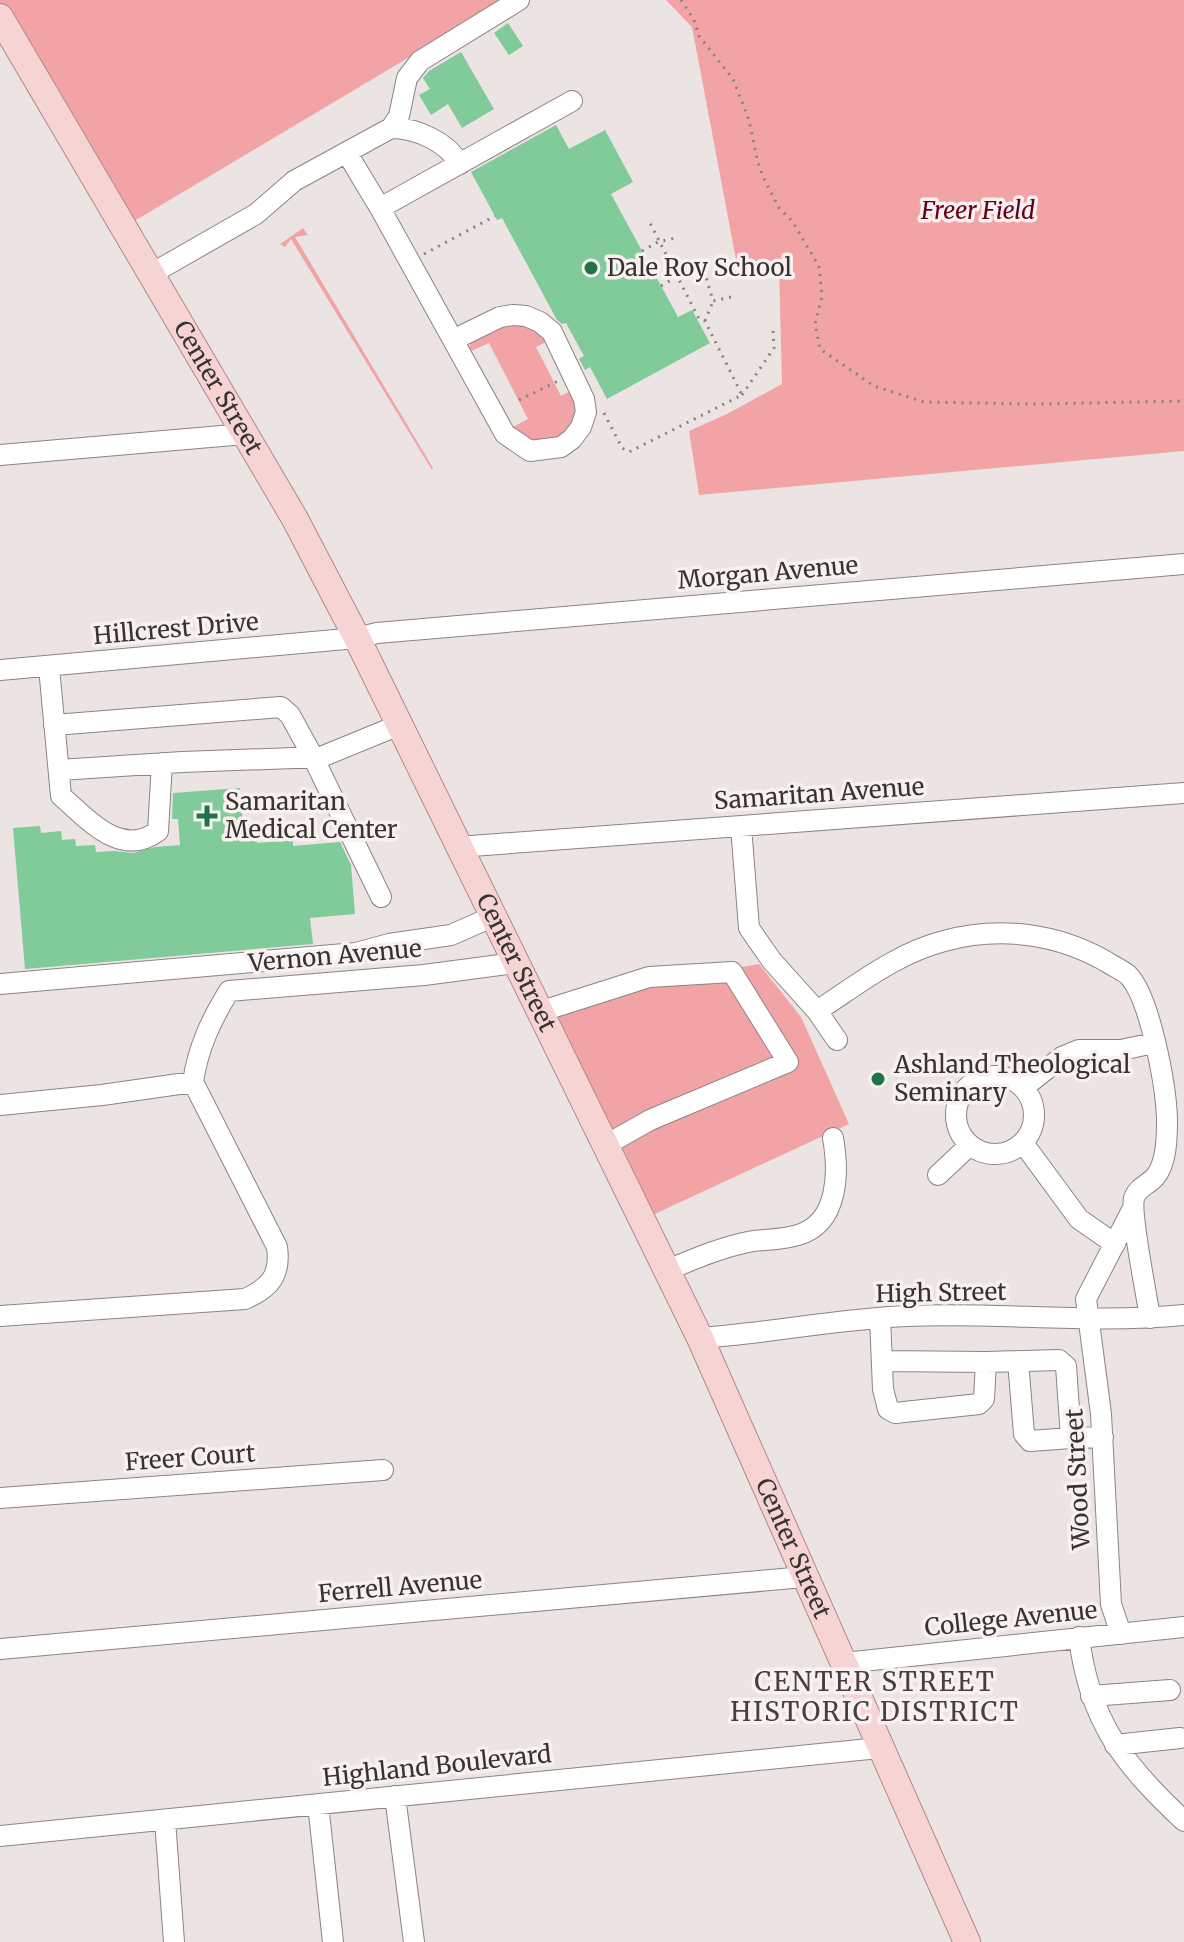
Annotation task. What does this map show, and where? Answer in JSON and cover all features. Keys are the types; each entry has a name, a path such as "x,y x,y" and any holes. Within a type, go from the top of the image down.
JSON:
{"main road":[{"name":"Center Street","path":"0,17 295,519 357,638 700,1338 967,1942"}],"street":[{"path":"151,274 256,214 294,181 391,128 399,116 407,78 420,61 519,0"},
{"path":"380,208 572,101"},
{"path":"391,128 414,131 442,144 454,153 460,164"},
{"path":"347,153 505,434 530,451 561,447 581,427 586,412 584,399 552,332 540,322 526,316 500,317 453,340"},
{"path":"0,455 245,434"},
{"name":"Morgan Avenue","path":"357,638 377,633 1184,564"},
{"name":"Hillcrest Drive","path":"0,670 357,638"},
{"path":"49,667 61,796 107,835 124,841 150,837 158,831 162,763"},
{"path":"54,725 281,707 290,715 312,755 381,897"},
{"path":"59,770 330,754 399,725"},
{"name":"Samaritan Avenue","path":"458,847 1184,793"},
{"path":"741,826 749,928 837,1040"},
{"path":"0,984 356,953 389,944 451,935 492,917"},
{"name":"Wood Street","path":"817,1011 902,956 943,941 988,933 1028,933 1084,949 1128,975 1147,1008 1167,1104 1165,1152 1155,1177 1138,1189 1133,1208 1086,1299 1099,1388 1111,1604 1121,1634"},
{"name":"Vernon Avenue","path":"193,1082 210,1022 229,991 424,975 515,963"},
{"path":"539,1012 649,977 732,972 788,1062 650,1120 604,1146"},
{"path":"1024,1087 1062,1057 1079,1050 1121,1050 1154,1043"},
{"path":"1001,1076 1024,1087 1033,1101 1035,1116 1033,1129 1023,1143 1008,1153 997,1154 981,1152 970,1145 957,1126 956,1109 967,1087 976,1080 1001,1076"},
{"path":"0,1105 193,1082 277,1247 279,1262 267,1288 245,1299 0,1316"},
{"path":"665,1271 713,1252 749,1242 798,1235 814,1227 832,1201 837,1160 833,1138"},
{"path":"1023,1143 1079,1219 1115,1244"},
{"path":"938,1175 970,1145"},
{"path":"1133,1208 1150,1318"},
{"name":"High Street","path":"700,1338 880,1318 972,1316 1088,1320 1184,1315"},
{"path":"880,1318 883,1389 888,1409 895,1413 979,1404 984,1399 986,1362"},
{"path":"882,1361 1059,1360 1066,1366 1071,1438"},
{"path":"1018,1361 1024,1434 1030,1441 1103,1437"},
{"name":"Freer Court","path":"0,1498 383,1470"},
{"name":"Ferrell Avenue","path":"0,1649 804,1577"},
{"name":"College Avenue","path":"844,1663 1184,1627"},
{"path":"1079,1637 1083,1672 1115,1745 1139,1776 1184,1821"},
{"path":"1091,1696 1170,1690"},
{"path":"1115,1745 1180,1738"},
{"name":"Highland Boulevard","path":"0,1836 879,1748"},
{"path":"395,1796 414,1942"},
{"path":"318,1804 333,1942"},
{"path":"165,1820 174,1942"}],"path":[{"path":"681,0 694,20 699,36 733,79 749,120 765,181 779,208 792,221 819,266 822,296 815,324 820,349 874,386 924,402 1035,404 1184,401"},
{"path":"410,262 495,216"},
{"path":"650,223 676,277 699,319 705,321 742,395"},
{"path":"642,251 658,242 675,238"},
{"path":"702,263 713,301 705,321"},
{"path":"661,286 676,277 682,267"},
{"path":"713,301 731,297"},
{"path":"602,410 622,448 629,452 742,395 774,348 773,330"},
{"path":"519,400 572,373"}],"green space":[{"path":"0,0 505,0 131,223"},
{"name":"Freer Field","path":"666,0 1184,0 1184,451 699,495 689,431 782,384 779,266 738,270 692,27"},
{"path":"303,228 308,235 295,237 432,470 291,239 285,247 280,244"},
{"path":"507,322 524,322 548,341 536,347 561,396 572,390 577,399 577,421 560,440 536,445 511,428 528,419 489,343 471,351 469,348 471,342"},
{"path":"759,964 801,1017 849,1124 646,1218 546,1018 653,982"}],"building":[{"path":"508,23 523,46 509,55 494,33"},
{"path":"461,52 494,109 462,128 448,104 431,115 419,95 430,89 423,78 429,71"},
{"name":"Dale Roy School","path":"556,125 569,149 605,130 633,182 611,194 678,317 692,310 710,343 607,399 590,367 585,370 579,359 584,356 566,323 557,320 502,218 497,220 471,172"},
{"path":"240,788 244,836 256,835 257,843 293,840 293,846 340,842 351,865 355,914 310,918 313,944 25,969 13,828 40,826 41,833 61,831 62,840 75,839 76,846 95,845 96,852 133,853 180,845 178,819 172,819 173,793"}],"place":[{"name":"Dale Roy School","path":"591,268"},
{"name":"Samaritan Medical Center","path":"207,816"},
{"name":"Ashland Theological Seminary","path":"878,1079"}],"district":[{"name":"CENTER STREET HISTORIC DISTRICT","path":"875,1697"}]}
